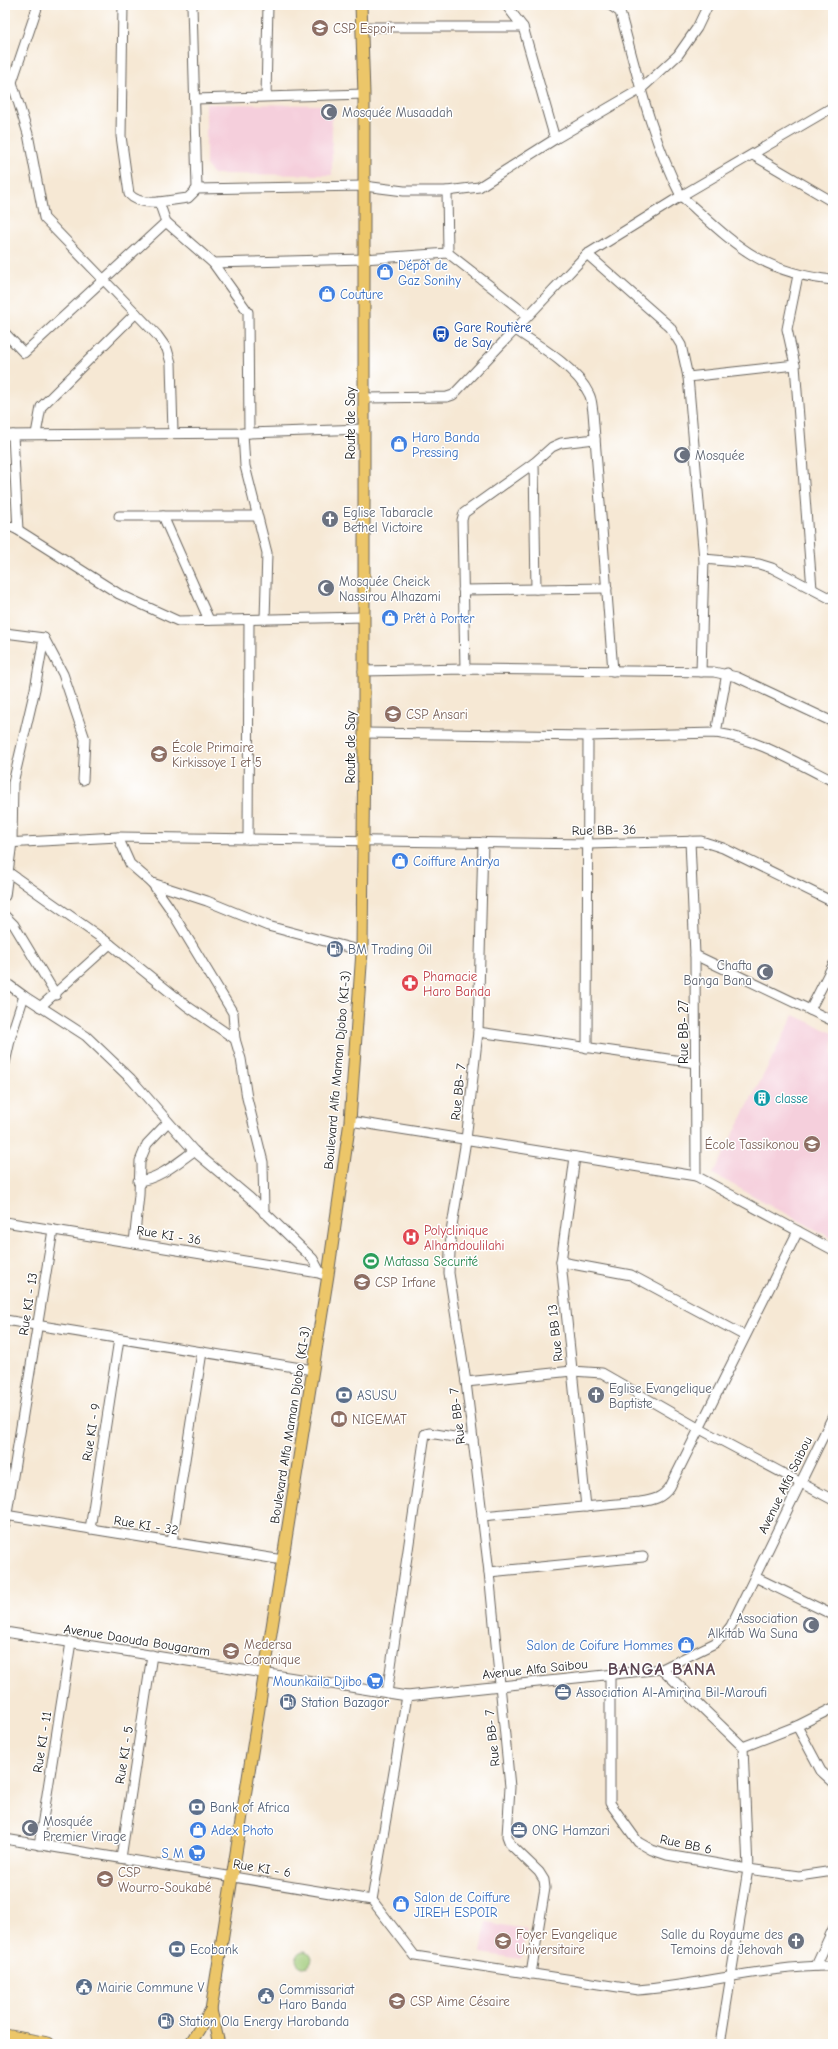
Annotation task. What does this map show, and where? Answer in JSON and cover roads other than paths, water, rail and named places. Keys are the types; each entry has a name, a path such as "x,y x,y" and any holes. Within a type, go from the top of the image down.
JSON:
{"highway":[{"path":"5,2036 48,2044"}],"main road":[{"name":"Route de Say","path":"361,5 364,94 363,841"},
{"name":"Boulevard Alfa Maman Djobo (KI-3)","path":"219,2044 211,2010 314,1370 325,1274 350,1121 362,951 363,841"},
{"name":"Boulevard Alfa Maman Djobo (KI-3)","path":"190,2044 211,2010"}],"street":[{"path":"38,5 9,80 28,134 44,218 157,334 167,349 171,363 173,433"},
{"path":"123,5 121,136 129,194 132,197 148,203 188,198 197,189 364,186 404,191 447,191 479,187 555,139 641,89 678,54 697,28 708,5"},
{"path":"192,5 197,189"},
{"path":"266,96 268,5"},
{"path":"506,5 523,27 555,139"},
{"path":"610,5 622,9 641,89 665,164 681,196 746,252 775,267 798,275 833,280"},
{"path":"362,26 523,27"},
{"path":"195,99 364,94"},
{"path":"364,398 447,397 453,395 527,315 587,254 681,196 833,107"},
{"path":"753,155 833,202"},
{"path":"447,191 448,253"},
{"path":"159,202 166,222 213,263 248,312 245,466 267,553 265,619"},
{"path":"5,333 24,353 166,222"},
{"path":"213,263 364,259 448,253 527,315"},
{"path":"587,254 670,327 681,345 688,377 704,559 701,672"},
{"path":"798,275 787,329 794,365 812,589"},
{"path":"36,434 41,407 136,313"},
{"path":"514,329 558,360 580,381 590,395 595,439 613,671"},
{"path":"688,377 794,365"},
{"path":"18,530 9,435 246,433 363,429"},
{"path":"465,669 462,520 464,513 534,463 552,447 561,443 595,439"},
{"path":"534,463 536,589"},
{"path":"119,516 257,516"},
{"path":"163,516 209,620"},
{"path":"5,524 18,530 119,594 178,621 364,618"},
{"path":"704,559 759,564 833,600"},
{"path":"463,590 607,588"},
{"path":"248,620 248,839"},
{"path":"5,633 44,638"},
{"path":"44,638 63,674 85,739 83,780"},
{"path":"5,896 8,872 8,842 13,783 35,689 44,638"},
{"path":"363,671 465,669 727,673 833,722"},
{"path":"716,733 727,673"},
{"path":"364,733 588,736 716,733 730,735 755,743 833,781"},
{"path":"587,1048 588,736"},
{"path":"118,837 130,864 152,883 173,913 233,1013 235,1039 241,1059 247,1098 263,1162 264,1213"},
{"name":"Rue BB- 36","path":"8,842 118,837 588,844 690,840 712,843 833,902"},
{"name":"Rue BB- 27","path":"690,840 696,955 696,1176"},
{"name":"Rue BB- 7","path":"483,842 478,1032 466,1140 451,1232 449,1273 466,1382 489,1572 510,1787 506,1836 510,1844 539,1872 544,1880 545,1888 531,1974"},
{"path":"8,872 110,944 187,1006 235,1039"},
{"path":"152,883 207,901 268,926 362,951"},
{"path":"5,916 14,925 56,995"},
{"path":"40,1007 56,995 110,944"},
{"path":"696,955 833,1021"},
{"path":"810,1010 833,965"},
{"path":"5,982 40,1007 86,1036 131,1079 194,1151 238,1187 312,1259 325,1274"},
{"path":"5,1063 11,1036 24,996"},
{"path":"478,1032 696,1063"},
{"path":"350,1121 696,1176 833,1250"},
{"path":"134,1243 139,1195 138,1181 140,1162 147,1144 168,1122"},
{"path":"138,1181 149,1179 162,1173 194,1151"},
{"name":"Rue BB 13","path":"575,1157 561,1262 586,1507"},
{"name":"Rue KI - 36","path":"5,1222 325,1274"},
{"name":"Rue KI - 13","path":"5,1519 53,1230"},
{"path":"482,1516 640,1502 656,1499 664,1495 670,1487 698,1428 798,1232"},
{"path":"561,1262 631,1274 745,1336"},
{"path":"5,1320 314,1370"},
{"name":"Rue KI - 9","path":"90,1529 119,1339"},
{"path":"172,1542 202,1352"},
{"path":"466,1382 572,1371 593,1371 611,1376 698,1428 833,1500"},
{"name":"Avenue Alfa Saibou","path":"265,1673 407,1696 662,1669 715,1643 731,1626 833,1416"},
{"path":"387,1693 425,1434 429,1433 473,1440"},
{"name":"Rue KI - 32","path":"5,1519 90,1529 283,1560"},
{"path":"489,1572 643,1557"},
{"path":"755,1577 833,1615"},
{"name":"Avenue Daouda Bougaram","path":"5,1632 265,1673"},
{"name":"Rue KI - 11","path":"39,1845 71,1642"},
{"name":"Rue KI - 5","path":"121,1858 152,1655"},
{"path":"662,1669 743,1747 748,1869 720,2044"},
{"name":"Rue BB 6","path":"610,1675 610,1803 614,1811 638,1842 652,1850 748,1869 799,1876 833,1870"},
{"path":"407,1696 372,1900 415,1956 638,1990 667,1988 816,1966 833,1966"},
{"path":"743,1747 797,1726 833,1708"},
{"path":"797,1726 821,1771 833,1782"},
{"name":"Rue KI - 6","path":"5,1839 372,1900"},
{"path":"816,1966 833,1929"}],"place":[{"name":"CSP Espoir","path":"320,28"},
{"name":"Mosquée Musaadah","path":"329,112"},
{"name":"Dépôt de Gaz Sonihy","path":"385,272"},
{"name":"Couture","path":"327,294"},
{"name":"Gare Routière de Say","path":"441,334"},
{"name":"Haro Banda Pressing","path":"399,444"},
{"name":"Mosquée","path":"682,455"},
{"name":"Eglise Tabaracle Bethel Victoire","path":"330,519"},
{"name":"Mosquée Cheick Nassirou Alhazami","path":"326,588"},
{"name":"Prêt à Porter","path":"390,618"},
{"name":"CSP Ansari","path":"393,714"},
{"name":"École Primaire Kirkissoye I et 5","path":"159,754"},
{"name":"Coiffure Andrya","path":"400,861"},
{"name":"BM Trading Oil","path":"335,949"},
{"name":"Chafta Banga Bana","path":"765,972"},
{"name":"Phamacie Haro Banda","path":"410,983"},
{"name":"classe","path":"762,1098"},
{"name":"École Tassikonou","path":"812,1144"},
{"name":"Polyclinique Alhamdoulilahi","path":"411,1237"},
{"name":"Matassa Securité","path":"371,1261"},
{"name":"CSP Irfane","path":"362,1282"},
{"name":"ASUSU","path":"344,1395"},
{"name":"Eglise Evangelique Baptiste","path":"596,1395"},
{"name":"NIGEMAT","path":"339,1419"},
{"name":"Association Alkitab Wa Suna","path":"811,1625"},
{"name":"Salon de Coifure Hommes","path":"686,1645"},
{"name":"Medersa Coranique","path":"231,1651"},
{"name":"Mounkaila Djibo","path":"375,1681"},
{"name":"Association Al-Amirina Bil-Maroufi","path":"563,1692"},
{"name":"Station Bazagor","path":"288,1702"},
{"name":"Bank of Africa","path":"197,1807"},
{"name":"Mosquée Premier Virage","path":"30,1828"},
{"name":"Adex Photo","path":"198,1830"},
{"name":"ONG Hamzari","path":"519,1830"},
{"name":"S M","path":"197,1853"},
{"name":"CSP Wourro-Soukabé","path":"105,1879"},
{"name":"Salon de Coiffure JIREH ESPOIR","path":"401,1904"},
{"name":"Foyer Evangelique Universitaire","path":"503,1941"},
{"name":"Salle du Royaume des Temoins de Jehovah","path":"796,1941"},
{"name":"Ecobank","path":"177,1949"},
{"name":"Mairie Commune V","path":"84,1987"},
{"name":"Commissariat Haro Banda","path":"266,1996"},
{"name":"CSP Aime Césaire","path":"397,2001"},
{"name":"Station Ola Energy Harobanda","path":"166,2021"}],"district":[{"name":"BANGA BANA","path":"662,1669"}]}
